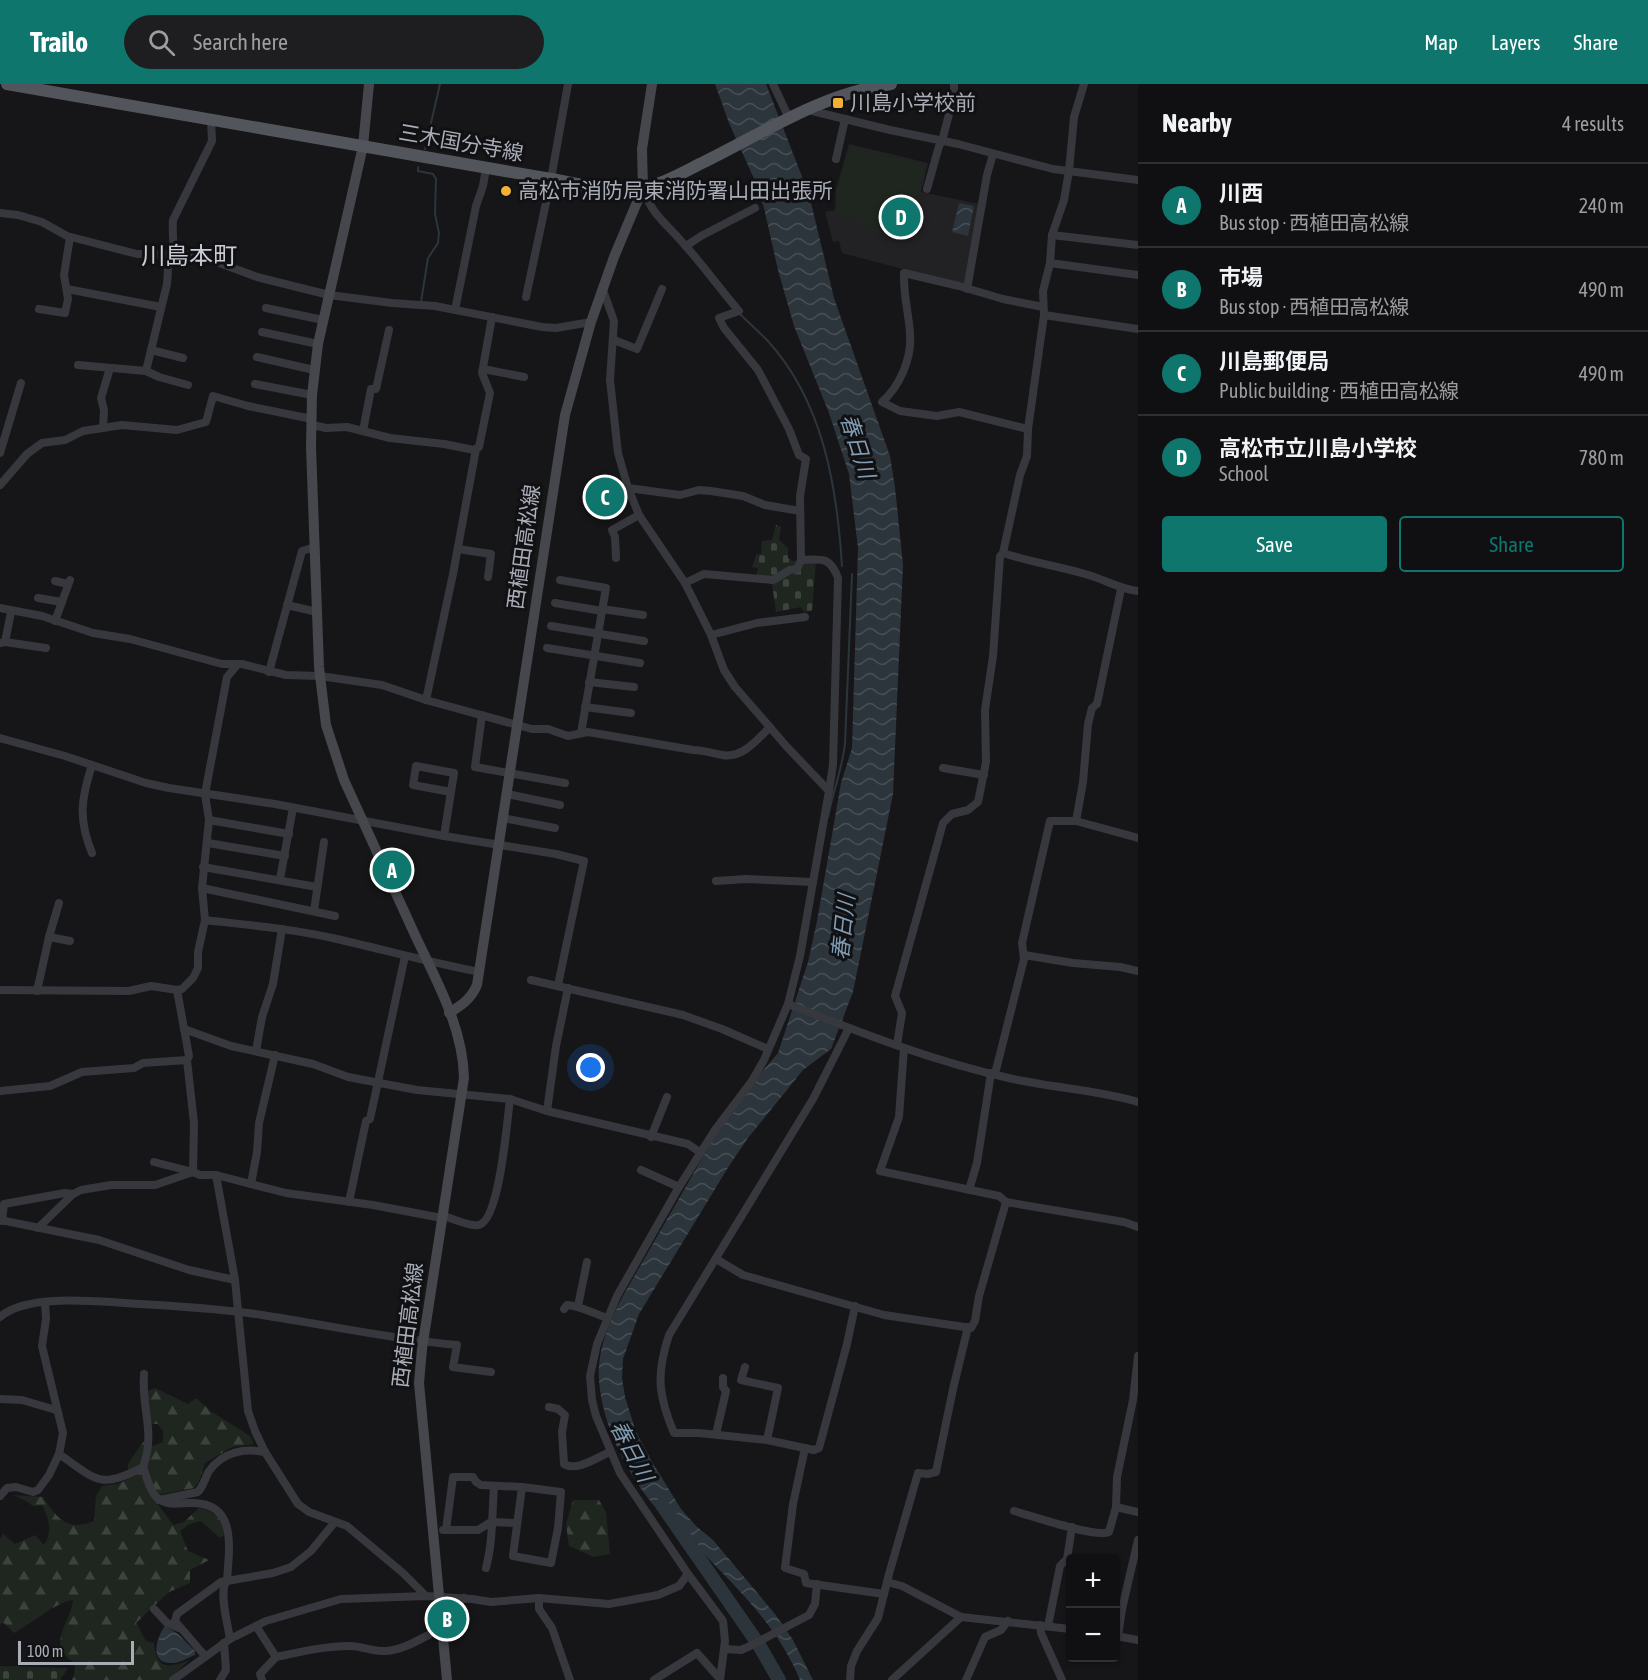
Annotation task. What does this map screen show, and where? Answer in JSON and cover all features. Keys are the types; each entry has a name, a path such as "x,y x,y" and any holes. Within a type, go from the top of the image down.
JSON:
{"main road":[{"name":"三木国分寺線","path":"7,84 53,88 211,120 611,189 643,188 676,176 806,110 859,90 891,84"},
{"name":"西植田高松線","path":"369,84 363,146 323,320 314,370 312,422 320,676 326,725 332,750 427,962 462,1049 464,1078 419,1366 419,1405 447,1680"},
{"name":"西植田高松線","path":"449,1013 465,1003 472,995 480,972 565,415 591,322 643,188 642,149 652,84"}],"street":[{"path":"0,91 2,84"},
{"path":"526,297 568,84"},
{"path":"773,84 788,118"},
{"path":"927,189 954,95 954,84"},
{"path":"1084,84 1074,117 1064,200 1053,235 1050,263 1043,291 1043,311 1028,429 1027,456 1020,475 1003,553 1000,556 991,672 985,710 984,775 978,802 974,807 952,814 943,823 895,996 902,1013 899,1117 880,1171 999,1196 1006,1202 1124,1222 1138,1227"},
{"path":"806,110 1053,169 1138,180"},
{"path":"836,159 845,119"},
{"path":"146,371 168,284 174,240 173,220 212,141 211,120"},
{"path":"967,289 987,175 993,154"},
{"path":"455,310 486,168"},
{"path":"643,188 648,204 686,246 739,312 719,318 724,328 758,370 789,429 799,455 806,459 800,511 801,560 798,569 790,570 773,580 704,574 685,583"},
{"path":"686,246 755,208"},
{"path":"0,213 18,215 42,222 69,237 137,254 195,254 257,276 329,295 435,306 542,327 556,328 591,322"},
{"path":"1053,235 1138,245"},
{"path":"39,309 65,313 68,299 64,275 69,237"},
{"path":"1050,263 1138,275"},
{"path":"1028,429 959,412 937,416 900,411 882,402 892,393 900,379 910,349 903,284 904,273 1043,311 1138,329"},
{"path":"67,289 161,307"},
{"path":"614,340 638,349 662,289"},
{"path":"603,290 614,321 609,380 618,453 639,515 685,583 711,635 724,670 735,687 829,790"},
{"path":"266,308 323,320"},
{"path":"426,700 458,549 476,449 490,393 482,373 492,317"},
{"path":"363,431 371,389 376,389 388,330"},
{"path":"262,332 318,344"},
{"path":"150,350 183,358"},
{"path":"257,357 314,370"},
{"path":"78,365 146,371 188,385"},
{"path":"103,428 104,410 100,398 110,368"},
{"path":"483,369 524,377"},
{"path":"0,453 21,383"},
{"path":"255,384 312,395"},
{"path":"0,484 27,454 42,443 65,440 84,431 122,425 177,430 193,427 206,422 213,396 248,406 262,407 326,428 347,427 401,439 476,449"},
{"path":"628,488 680,495 699,490 711,491 743,496 765,505 800,511"},
{"path":"616,558 615,537 612,530 639,515"},
{"path":"269,672 302,551 315,547"},
{"path":"458,549 491,554 488,577"},
{"path":"1003,553 1085,574 1116,584 1121,589 1138,591"},
{"path":"720,1680 725,1631 723,1620 688,1574 625,1481 610,1452 597,1416 590,1386 592,1360 617,1296 679,1187 752,1081 790,1005 833,765 837,578 834,567 823,559 801,560"},
{"path":"560,580 606,588 581,733"},
{"path":"55,581 69,582 55,621"},
{"path":"1076,821 1083,782 1088,724 1092,708 1097,704 1121,589"},
{"path":"38,598 62,602"},
{"path":"555,603 643,615"},
{"path":"287,605 317,612"},
{"path":"0,608 11,612 42,616 93,633 130,639 222,664 238,664 286,675 320,676 382,685 426,700 532,729 548,729 562,735 581,733 731,755 747,749 770,728"},
{"path":"11,612 3,642 46,648"},
{"path":"711,635 757,623 805,617"},
{"path":"551,626 644,640"},
{"path":"547,648 640,663"},
{"path":"222,664 227,677"},
{"path":"0,990 129,991 150,986 177,990 182,989 193,978 198,968 198,952 205,920 202,888 209,820 205,794 227,677 238,664"},
{"path":"589,682 634,687"},
{"path":"585,707 631,713"},
{"path":"482,715 475,767 565,783"},
{"path":"0,738 146,783 444,836 499,843 584,861 558,985"},
{"path":"92,765 84,789 82,824 92,853"},
{"path":"444,836 451,792 454,772 416,766 413,785 451,792"},
{"path":"943,768 984,775"},
{"path":"507,794 560,805"},
{"path":"280,879 293,808"},
{"path":"503,818 555,828"},
{"path":"209,820 289,834"},
{"path":"969,1190 977,1163 993,1073 1024,955 1022,943 1050,820 1076,821 1138,838"},
{"path":"314,911 324,842"},
{"path":"208,843 285,856"},
{"path":"203,867 317,887"},
{"path":"716,881 746,879 813,882"},
{"path":"202,888 335,916"},
{"path":"37,991 59,903"},
{"path":"205,920 282,928 480,972"},
{"path":"256,1051 262,1017 273,984 282,928"},
{"path":"49,937 70,941"},
{"path":"1024,955 1138,971"},
{"path":"349,1202 366,1121 370,1119 379,1082 405,956"},
{"path":"531,980 683,1015 768,1049"},
{"path":"547,1111 556,1046 568,988"},
{"path":"177,990 189,1056 187,1060 194,1123 193,1172"},
{"path":"790,1005 927,1056 1037,1084 1102,1093 1138,1102"},
{"path":"848,1027 813,1099 669,1335 661,1360 660,1386 664,1409 674,1433 716,1434 767,1440 814,1450 819,1448 855,1306"},
{"path":"184,1029 231,1046 313,1064 348,1077 399,1088 510,1099 547,1111 688,1144 701,1153"},
{"path":"250,1184 257,1152 259,1123 275,1055"},
{"path":"0,1091 50,1086 82,1072 134,1068 143,1063 187,1060"},
{"path":"651,1137 667,1097"},
{"path":"154,1162 200,1175 216,1175 286,1193 373,1204 480,1225 491,1210 497,1190 510,1099"},
{"path":"641,1170 679,1187"},
{"path":"193,1172 155,1185 99,1186 73,1194 65,1193 4,1204 1,1220 99,1240 189,1270 234,1280"},
{"path":"216,1175 234,1280 248,1411 265,1452 298,1504 309,1512 347,1526 426,1596"},
{"path":"38,1228 73,1194"},
{"path":"850,1680 851,1666 857,1651 878,1618 918,1473 936,1472 952,1389 969,1328 975,1321 979,1296 1006,1202"},
{"path":"716,1259 743,1275 884,1315 969,1328"},
{"path":"578,1306 587,1262"},
{"path":"0,1317 7,1311 25,1304 45,1302 95,1302 236,1312 423,1342 457,1345 453,1367 491,1372"},
{"path":"0,1496 7,1488 16,1487 33,1492 38,1490 49,1475 59,1454 63,1433 42,1346 46,1319 45,1302"},
{"path":"0,1305 7,1311"},
{"path":"564,1309 567,1305 578,1306 607,1318"},
{"path":"1014,1511 1072,1527 1104,1534 1109,1532 1116,1507 1117,1477 1133,1400 1138,1356"},
{"path":"745,1366 741,1380 778,1388 767,1440"},
{"path":"144,1374 143,1392 150,1441 143,1467 152,1490 159,1500 170,1504 209,1504 218,1511 228,1525 228,1581 222,1593 227,1641 226,1670 220,1680"},
{"path":"716,1434 726,1391 723,1387 723,1378"},
{"path":"0,1399 22,1400 56,1410"},
{"path":"549,1407 565,1414 562,1432 564,1464 569,1467 578,1467 610,1452"},
{"path":"805,1448 793,1504 785,1568 804,1574 806,1583 884,1594"},
{"path":"159,1500 198,1492 211,1469 219,1461 242,1450 265,1452"},
{"path":"59,1454 101,1481 114,1481 143,1467"},
{"path":"446,1530 453,1476 473,1477 481,1485 522,1487 561,1492 558,1528 551,1563 513,1557 522,1487"},
{"path":"486,1568 493,1529 491,1522 494,1486"},
{"path":"1116,1507 1138,1512"},
{"path":"205,1656 175,1621 177,1614 221,1582 273,1574 291,1567 312,1551 334,1522"},
{"path":"432,1530 478,1530 491,1522 517,1523"},
{"path":"1062,1680 1041,1633 1060,1566 1067,1559 1072,1527"},
{"path":"1120,1620 1138,1540"},
{"path":"173,1680 227,1641 256,1626 275,1618 341,1599 426,1596 491,1602 538,1598 609,1604 658,1595 679,1586 688,1574"},
{"path":"887,1582 902,1586 961,1617 1066,1628"},
{"path":"724,1648 741,1650 809,1615 815,1604 817,1584"},
{"path":"441,1616 464,1598"},
{"path":"538,1598 539,1610 552,1629 570,1680"},
{"path":"154,1609 167,1623 180,1628"},
{"path":"892,1680 961,1617"},
{"path":"966,1680 986,1637 1001,1630 1008,1621"},
{"path":"256,1626 276,1657"},
{"path":"262,1680 260,1674 276,1657 324,1648 352,1646 388,1651 442,1628"},
{"path":"1120,1637 1138,1640"},
{"path":"654,1680 697,1653 720,1680"}],"shaded area":[{"path":"849,144 928,163 921,192 980,204 967,286 842,253 839,241 833,242 825,212 835,210 836,189"}],"green space":[{"path":"850,147 925,165 910,241 870,230 868,226 858,224 858,220 836,211 837,189"},
{"path":"776,525 781,527 779,540 788,548 788,558 793,561 816,561 812,611 804,612 801,607 776,612 771,577 756,576 758,568 752,567 756,555 761,554 762,541 772,540"},
{"path":"155,1388 188,1404 196,1398 212,1412 250,1436 254,1444 232,1447 205,1463 194,1488 152,1496 173,1525 184,1522 199,1508 217,1517 227,1534 220,1538 201,1521 190,1524 180,1531 188,1551 209,1560 190,1570 190,1583 169,1592 136,1623 146,1641 154,1643 157,1658 164,1665 175,1665 189,1660 169,1680 72,1680 75,1663 61,1649 60,1641 73,1600 51,1609 14,1633 4,1623 0,1624 0,1539 3,1534 15,1544 35,1535 44,1545 47,1540 48,1520 42,1505 33,1506 13,1495 43,1497 58,1517 70,1524 85,1524 94,1521 96,1496 102,1486 118,1484 128,1479 128,1464 143,1442 153,1446 163,1442 163,1431 158,1424 151,1424 145,1392"},
{"path":"573,1500 599,1500 606,1512 610,1554 594,1557 569,1546 566,1524"},
{"path":"0,1666 68,1668 60,1680 0,1680"}],"water":[{"path":"715,84 766,84 811,203 834,298 890,456 903,565 893,794 853,992 831,1049 803,1070 748,1138 729,1166 639,1314 623,1359 622,1378 625,1397 636,1432 681,1509 713,1540 775,1614 793,1640 813,1680 800,1680 781,1644 758,1612 704,1554 690,1534 660,1512 645,1495 626,1464 611,1431 601,1397 599,1380 602,1346 624,1294 715,1136 749,1087 778,1053 808,962 841,783 852,748 858,548 849,474 829,413 794,326 755,181 729,123"},
{"path":"959,203 974,206 968,236 952,232"},
{"path":"165,1626 178,1634 195,1651 195,1655 175,1663 164,1662 160,1659 156,1649 157,1642"}],"waterway":[{"path":"425,149 440,84"},
{"path":"418,167 418,171 433,174 436,179 435,214 439,233 438,243 428,258 421,302"},
{"path":"740,314 767,340 786,364 802,390 814,417 831,475 842,566"},
{"path":"828,817 845,744 852,574"},
{"name":"春日川","path":"662,1505 759,1645 779,1680"}],"place":[{"name":"川島小学校前","path":"838,103"},
{"name":"高松市消防局東消防署山田出張所","path":"506,191"},
{"name":"高松市立川島小学校","path":"901,217"},
{"name":"川島郵便局","path":"605,497"},
{"name":"川西","path":"392,870"},
{"name":"市場","path":"447,1619"}],"district":[{"name":"川島本町","path":"189,256"}]}
